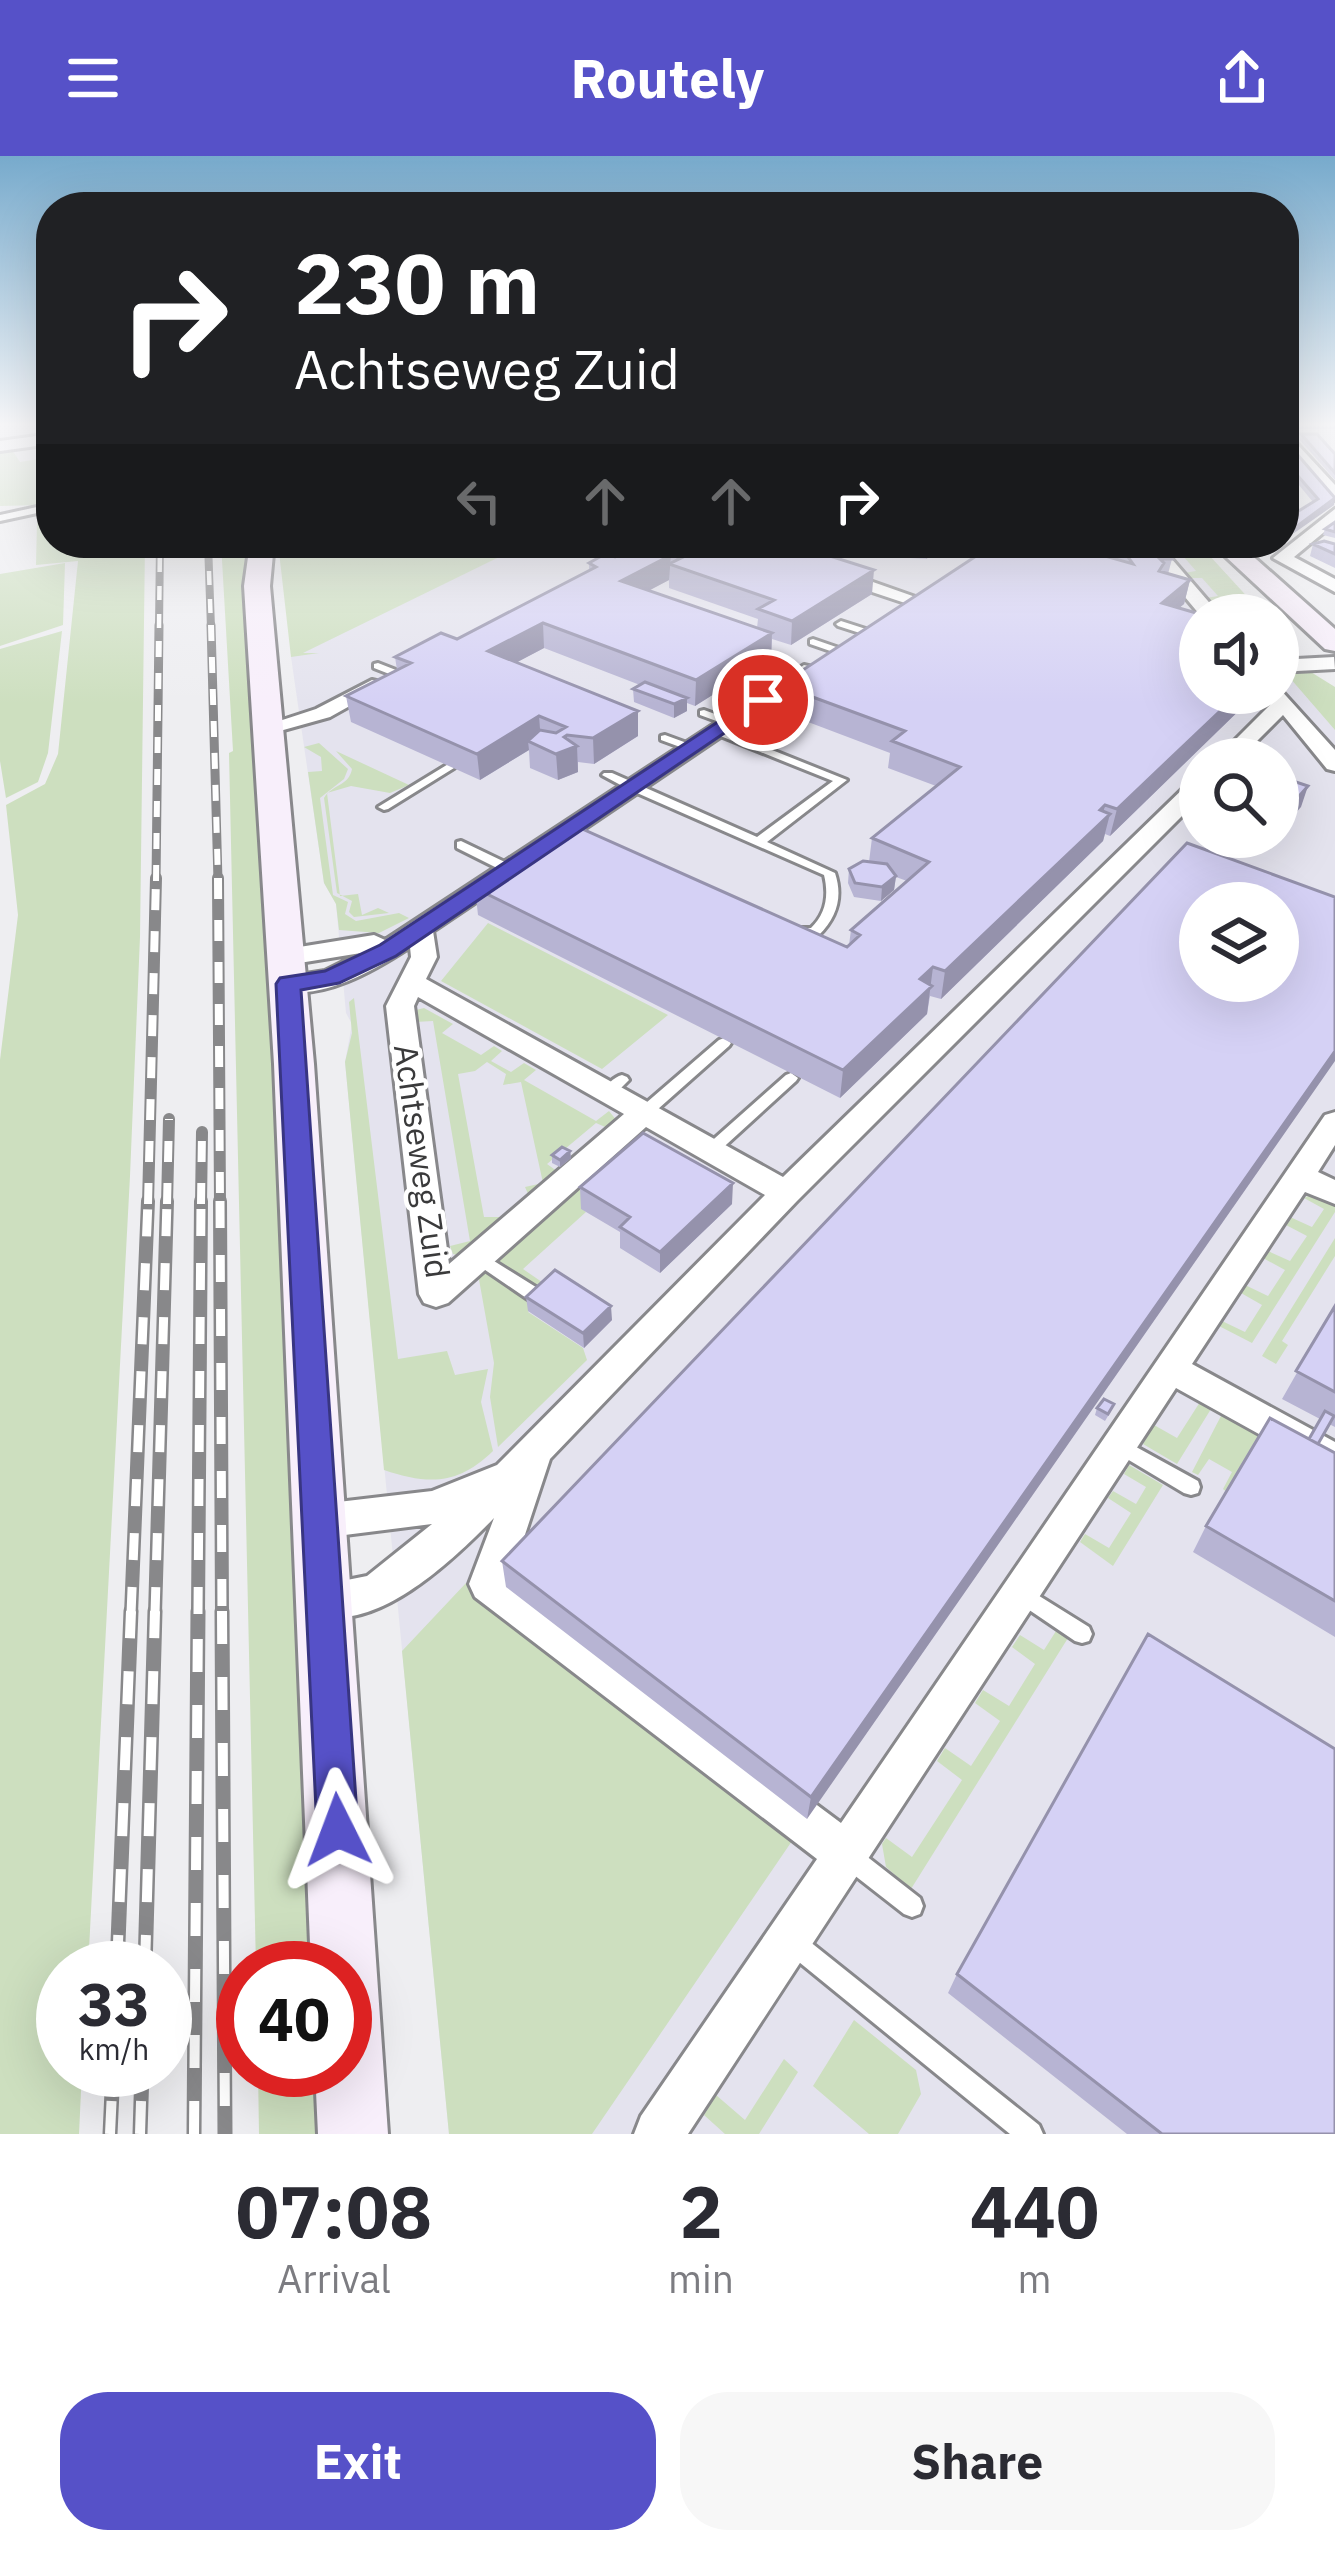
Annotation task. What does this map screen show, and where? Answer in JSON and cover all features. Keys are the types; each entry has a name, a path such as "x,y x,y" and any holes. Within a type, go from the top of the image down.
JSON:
{"street":[{"path":"1299,541 1328,519"},
{"path":"260,558 257,586 288,970 343,1941"},
{"path":"288,970 331,978 388,950 509,868 576,836 634,786 691,748 717,722 763,700 923,595 788,558"},
{"path":"1161,558 1192,594"},
{"path":"1239,558 1279,594"},
{"path":"1282,558 1335,586"},
{"path":"1299,608 1335,630"},
{"path":"1299,613 1335,646 1330,653 1334,663 1299,665"},
{"path":"268,720 323,713 396,669"},
{"path":"1245,738 1266,714"},
{"path":"1293,714 1335,764"},
{"path":"326,1600 376,1593 475,1512 786,1193 1179,806"},
{"name":"Achtseweg Zuid","path":"420,928 424,958 400,1006 436,1294 524,1208 644,1113"},
{"name":"Achtseweg Zuid","path":"410,982 615,1086 644,1113 786,1193"},
{"path":"659,2134 1170,1368 1317,1184 1335,1122"},
{"path":"1170,1368 1335,1460"},
{"path":"321,1521 435,1508 527,1460"},
{"path":"527,1460 489,1584 846,1854"},
{"path":"351,2097 353,2134"}],"lane":[{"path":"842,624 866,632"},
{"path":"813,642 838,651"},
{"path":"737,691 763,700"},
{"path":"717,722 841,780 760,841"},
{"path":"665,738 691,748"},
{"path":"383,807 450,766"},
{"path":"608,775 825,870 834,883 828,917 818,930 804,934 776,928"},
{"path":"461,845 509,868"},
{"path":"644,1113 724,1043"},
{"path":"711,1150 791,1078"},
{"path":"478,1257 541,1299"},
{"path":"1118,1445 1191,1486"},
{"path":"1020,1593 1082,1634"},
{"path":"846,1854 912,1906"},
{"path":"789,1940 1030,2134"}],"shaded area":[{"path":"497,558 1203,558 1235,594 1179,594 1179,714 1299,714 1299,666 1335,706 1335,2134 449,2134 345,1062 352,1024 346,1013 336,904 324,883 291,657"}],"green space":[{"path":"36,558 145,558 140,937 130,1176 89,1941 36,1941 36,2097 81,2097 79,2134 0,2134 0,1060 18,915 6,805 45,784 58,754 78,561 36,565"},
{"path":"222,558 252,558 327,1941 255,1941 229,753 233,751"},
{"path":"280,558 497,558 303,653 319,653 291,657"},
{"path":"1185,558 1212,558 1245,594 1216,594 1202,578 1184,573 1196,571"},
{"path":"65,563 63,625 0,646 0,574"},
{"path":"62,631 48,753 38,782 6,798 0,761 0,649"},
{"path":"1299,669 1335,687 1335,730 1299,688"},
{"path":"319,743 348,769 344,779 320,798 333,895 348,902 345,914 356,921 399,913 409,918 379,933 339,930 336,904 324,883 308,772 322,771 321,757 304,747"},
{"path":"336,751 409,785 390,793 351,786 328,793 352,769"},
{"path":"327,794 340,894 324,798"},
{"path":"358,894 362,915 378,908 389,913 354,917 349,912 352,901 342,896"},
{"path":"488,923 668,1015 602,1069 441,981"},
{"path":"354,998 398,1359 447,1351 455,1375 488,1369 481,1402 493,1451 468,1470 442,1479 384,1470 345,1062 352,1033 349,1002"},
{"path":"424,1008 453,1024 442,1033 481,1055 494,1046 502,1051 491,1061 511,1072 524,1063 536,1070 524,1080 596,1121 609,1111 617,1121 612,1130 596,1123 547,1164 561,1174 529,1196 525,1187 543,1183 521,1082 503,1085 506,1074 487,1062 475,1071 458,1074 484,1217 505,1217 461,1256 453,1254 450,1246 470,1241 433,1021 415,1022 416,1010"},
{"path":"630,1148 643,1154 581,1208 586,1212 523,1269 552,1289 547,1293 500,1263 497,1257"},
{"path":"1312,1194 1335,1203 1335,1212 1252,1343 1219,1326 1222,1321 1245,1332 1262,1305 1241,1293 1245,1285 1268,1296 1285,1270 1263,1258 1268,1251 1290,1261 1307,1236 1286,1225 1290,1217 1312,1227 1324,1209 1304,1198"},
{"path":"1335,1238 1335,1256 1282,1341 1288,1345 1276,1364 1262,1356"},
{"path":"491,1272 537,1302 528,1312 583,1348 587,1360 498,1447 490,1397 494,1363 478,1274"},
{"path":"1200,1402 1211,1409 1177,1464 1143,1444 1154,1425 1177,1438"},
{"path":"1222,1414 1262,1436 1228,1493 1223,1489 1232,1472 1209,1459 1198,1475 1192,1472"},
{"path":"1129,1465 1163,1485 1113,1566 1080,1542 1085,1534 1109,1548 1131,1513 1108,1498 1113,1491 1136,1504 1146,1487 1124,1474"},
{"path":"466,1583 792,1841 592,2134 449,2134 402,1651"},
{"path":"1056,1631 1068,1638 911,1889 886,1867 882,1844 886,1838 912,1857 962,1780 937,1761 945,1748 971,1766 1000,1721 975,1703 983,1690 1009,1706 1035,1664 1012,1647 1020,1635 1044,1650"},
{"path":"854,2020 916,2070 921,2094 898,2134 869,2134 813,2086"},
{"path":"784,2059 798,2072 759,2134 725,2134 704,2115 716,2095 745,2120"},
{"path":"258,2097 334,2097 336,2134 259,2134"}],"building":[{"path":"1313,544 1335,544 1335,554"},
{"path":"598,558 665,558 621,581 772,633 696,680 543,623 488,651 638,711 593,738 567,735 564,737 577,746 556,754 528,741 540,730 556,733 566,727 539,716 477,754 346,696 411,663 395,657 441,633 457,639 596,567 589,563"},
{"path":"681,558 836,558 874,570 792,621 758,609 774,600 669,564"},
{"path":"973,558 1112,558 1133,564 1129,558 1171,558 1160,559 1164,563 1159,571 1190,580 1162,603 1179,608 1179,714 1217,714 1192,738 1179,738 1179,750 1117,809 1105,805 1100,810 1110,814 945,971 933,967 920,979 932,986 843,1070 475,888 571,824 847,947 860,935 851,930 929,862 872,838 960,767 892,741 905,731 780,685"},
{"path":"645,682 687,698 674,704 633,689"},
{"path":"1179,851 1179,858 1228,858 1294,882 1179,882 1179,1002 1299,1002 1299,884 1335,897 1335,1051 811,1797 502,1561"},
{"path":"863,861 887,864 896,876 882,887 855,883 849,869"},
{"path":"643,1133 733,1183 660,1252 620,1227 630,1217 580,1187"},
{"path":"562,1147 570,1151 560,1160 552,1155"},
{"path":"555,1270 611,1306 583,1333 526,1297"},
{"path":"1335,1306 1335,1392 1296,1371"},
{"path":"1104,1399 1114,1404 1108,1414 1097,1408"},
{"path":"1325,1411 1334,1416 1318,1444 1309,1439"},
{"path":"1270,1418 1335,1453 1335,1601 1206,1526"},
{"path":"1148,1634 1335,1749 1335,2134 1162,2134 957,1974"}],"railway":[{"path":"159,628 160,558"},
{"path":"209,558 211,628"},
{"path":"156,881 159,625"},
{"path":"211,625 218,881"},
{"path":"148,1204 156,878"},
{"path":"218,878 220,1204"},
{"path":"167,1204 169,1119"},
{"path":"201,1204 202,1132"},
{"path":"131,1614 148,1201"},
{"path":"155,1614 167,1201"},
{"path":"198,1614 201,1201"},
{"path":"220,1201 222,1614"},
{"path":"118,1941 131,1611"},
{"path":"146,1941 155,1611"},
{"path":"194,2134 198,1611"},
{"path":"222,1611 225,2134"},
{"path":"110,2134 112,2097"},
{"path":"140,2134 141,2097"}],"route":[{"path":"338,1830 289,984 331,978 388,950 763,700"}]}
